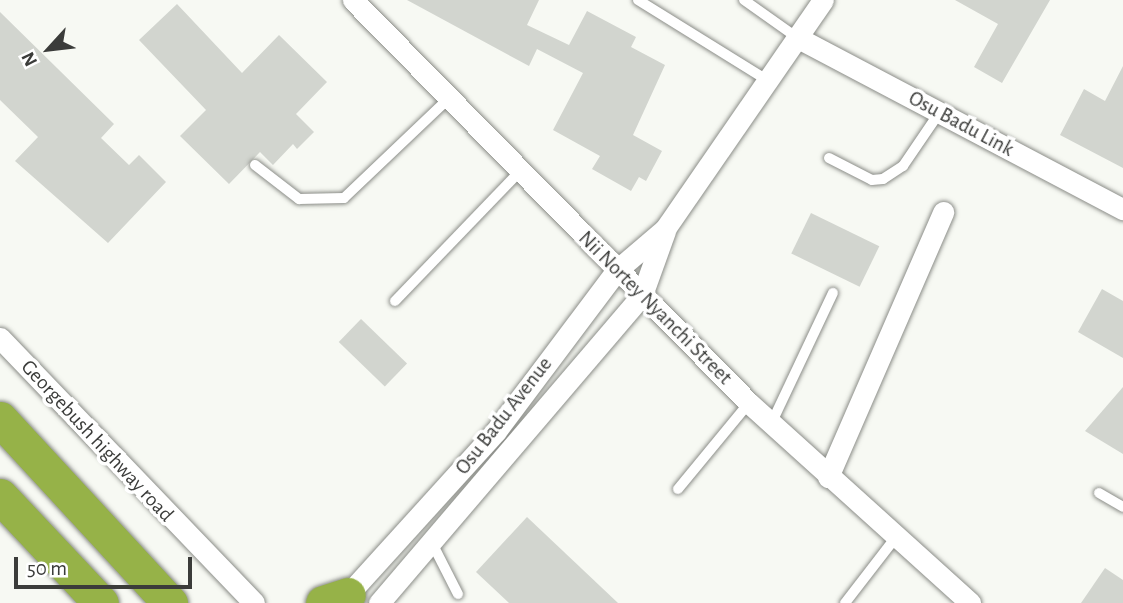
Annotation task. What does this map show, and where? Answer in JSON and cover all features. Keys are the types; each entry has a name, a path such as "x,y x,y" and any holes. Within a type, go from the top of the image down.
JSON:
{"highway":[{"path":"0,419 162,594 196,603"},
{"path":"0,496 95,598"}],"street":[{"name":"Nii Nortey Nyanchi Street","path":"353,0 749,403 970,603"},
{"name":"Osu Badu Avenue","path":"348,601 496,432 617,270 665,229 800,39 823,0"},
{"name":"Osu Badu Link","path":"800,39 1123,209"},
{"path":"828,477 943,212"},
{"name":"Osu Badu Avenue","path":"348,601 433,545 642,295 665,229"},
{"name":"Georgebush highway road","path":"0,338 254,603"}],"lane":[{"path":"638,0 770,82"},
{"path":"744,0 800,39"},
{"path":"255,165 299,199 344,198 449,98"},
{"path":"829,158 872,180 883,179 903,166 939,113"},
{"path":"395,301 520,171"},
{"path":"771,424 833,293"},
{"path":"678,488 749,403"},
{"path":"1099,493 1123,507"},
{"path":"845,603 896,537"},
{"path":"433,545 458,594"}],"building":[{"path":"407,0 539,0 527,25 569,45 587,11 636,37 631,47 665,65 633,135 662,151 646,181 639,177 631,191 592,169 600,156 553,130 583,73 537,49 529,66"},
{"path":"955,0 1050,0 1002,83 974,67 998,24"},
{"path":"177,4 242,73 279,35 327,82 296,114 314,132 297,149 293,144 273,165 260,152 229,184 180,136 206,110 139,40"},
{"path":"0,12 114,124 101,138 129,165 139,155 166,182 108,243 15,161 38,137 0,100"},
{"path":"1123,66 1123,168 1060,135 1084,89 1105,101"},
{"path":"811,213 879,246 860,287 791,253"},
{"path":"1102,289 1123,301 1123,358 1078,332"},
{"path":"361,319 407,363 385,386 339,342"},
{"path":"1123,387 1123,454 1085,431"},
{"path":"527,517 618,603 509,603 476,572"},
{"path":"1105,568 1123,580 1123,603 1081,603"}]}
